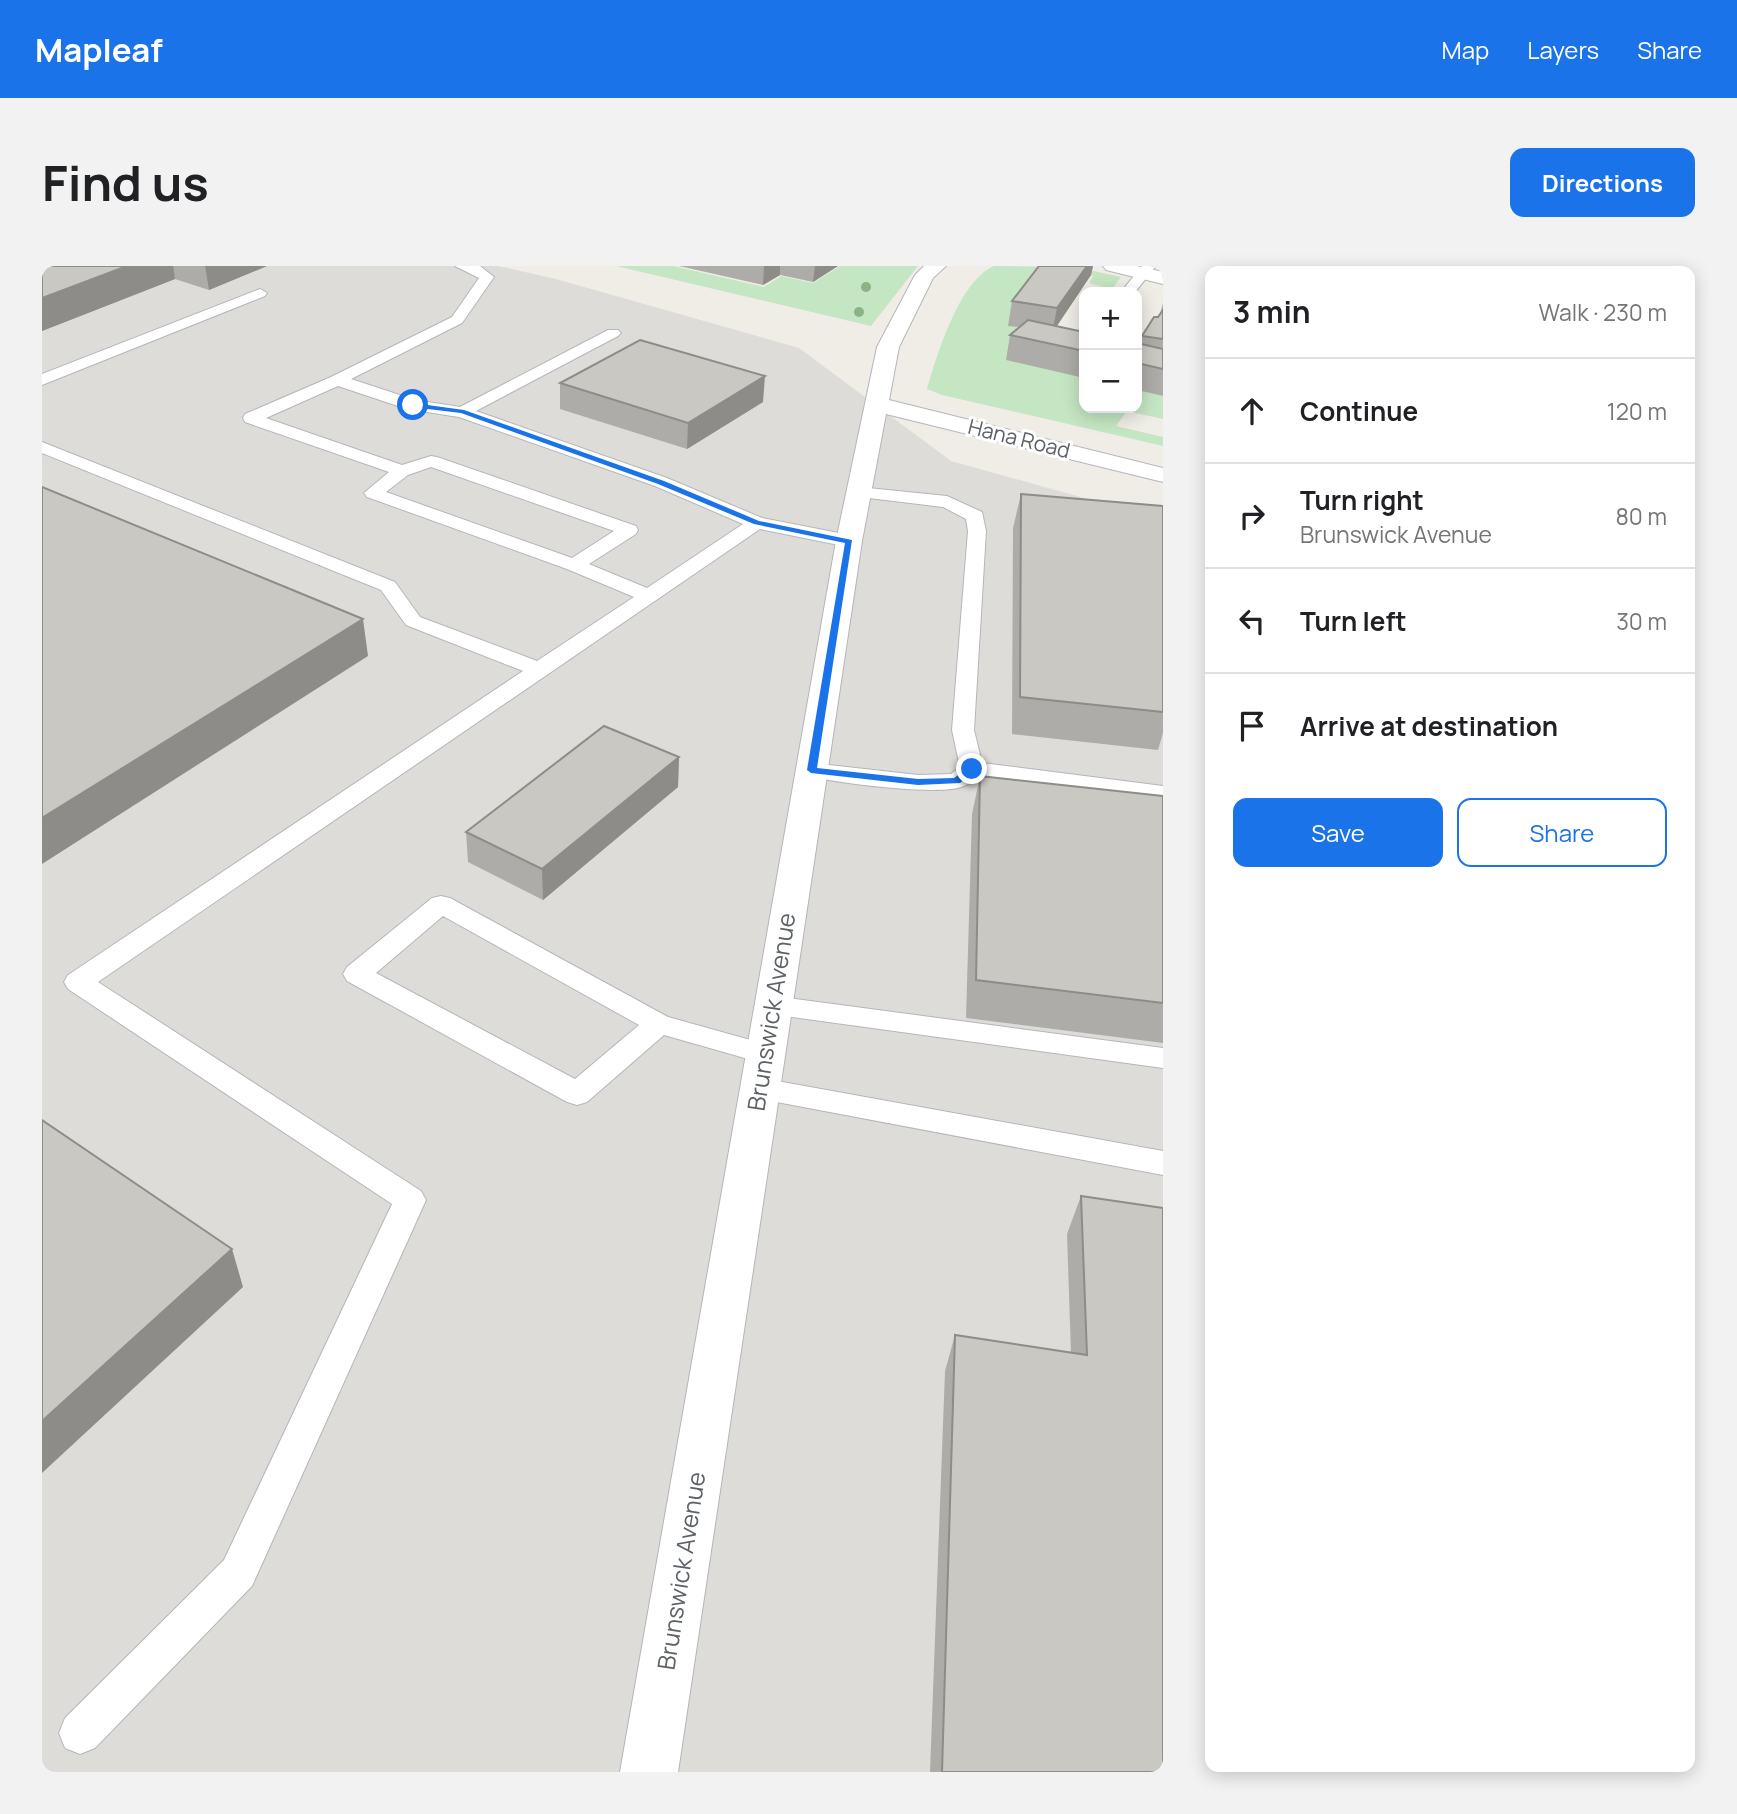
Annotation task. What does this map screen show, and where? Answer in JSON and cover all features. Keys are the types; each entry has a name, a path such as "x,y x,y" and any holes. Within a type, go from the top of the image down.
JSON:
{"street":[{"name":"Brunswick Avenue","path":"649,1772 858,492 888,346 925,275 936,266"},
{"path":"1113,266 1145,269 1163,278"},
{"name":"Hana Road","path":"875,404 1163,475"}],"lane":[{"path":"402,471 251,418 337,380 457,320 487,277 475,269 462,266"},
{"path":"1132,287 1145,269"},
{"path":"42,380 260,293"},
{"path":"462,412 613,333"},
{"path":"337,380 413,405 462,412 661,482 757,523 849,541"},
{"path":"42,447 387,586 413,621 540,670"},
{"path":"574,565 629,530 431,461 402,471 373,494 574,565 648,597"},
{"path":"858,492 947,502 975,516 977,531 963,730 972,769"},
{"path":"80,1732 238,1573 410,1200 78,982 757,523"},
{"path":"811,770 918,782 957,781 972,769 1163,793"},
{"path":"659,1024 577,1094 357,974 441,904 659,1024 763,1072 1163,1163"},
{"path":"773,1006 1163,1058"}],"shaded area":[{"path":"42,266 498,266 556,279 799,348 951,461 1163,520 1163,1772 42,1772"}],"green space":[{"path":"616,266 673,266 764,287 781,276 813,283 840,266 918,266 871,326"},
{"path":"994,266 1076,267 1121,277 1114,287 1104,287 1089,283 1093,276 1049,269 1008,325 1052,333 1079,371 1079,413 1126,413 1116,426 1163,437 1163,446 942,395 927,389 951,320 970,287 981,274"},
{"path":"1142,391 1163,396 1163,419 1136,413 1142,413"}],"building":[{"path":"42,266 127,266 42,298"},
{"path":"1039,266 1087,266 1057,308 1012,301"},
{"path":"1163,310 1163,339 1142,336 1154,317 1158,317"},
{"path":"1028,320 1079,331 1079,350 1010,335"},
{"path":"640,340 765,376 688,423 560,383"},
{"path":"1142,344 1163,349 1163,369 1142,364"},
{"path":"42,487 363,619 42,818"},
{"path":"1021,494 1163,506 1163,712 1020,697"},
{"path":"604,726 679,757 542,869 466,832"},
{"path":"980,776 1163,796 1163,1003 976,980"},
{"path":"42,1120 232,1249 42,1421"},
{"path":"1081,1196 1163,1208 1163,1772 942,1772 955,1335 1087,1355"}],"route":[{"path":"413,405 462,412 661,482 757,523 849,541 811,770 918,782 957,781 972,769"}]}
